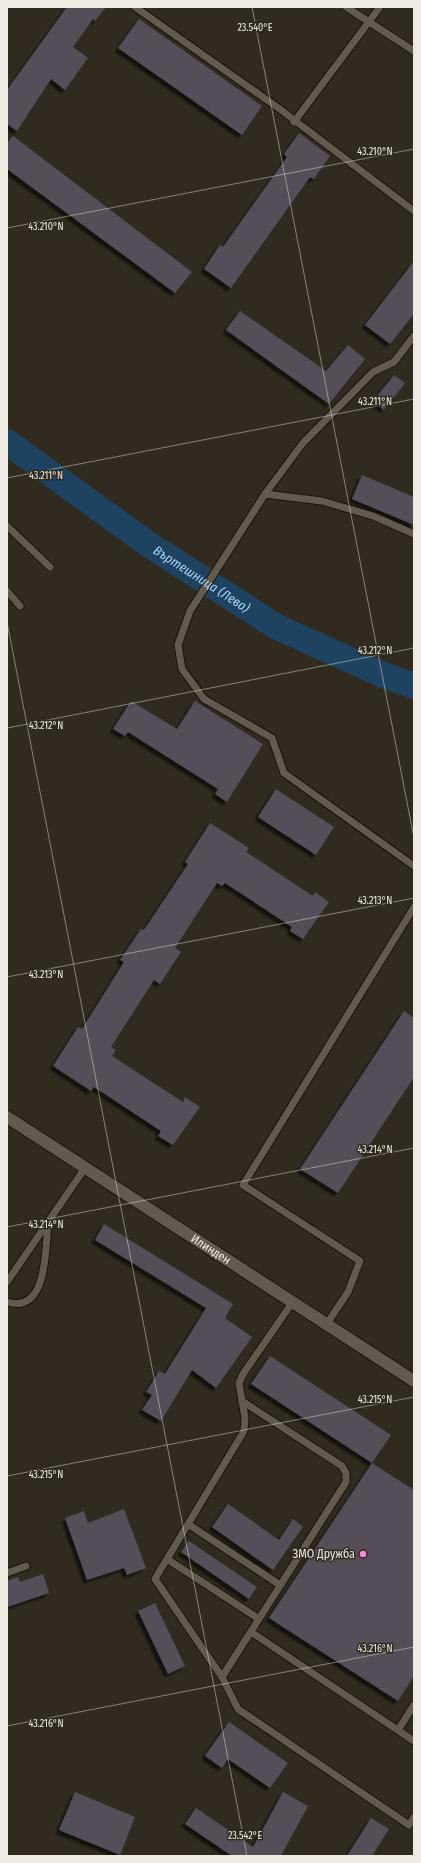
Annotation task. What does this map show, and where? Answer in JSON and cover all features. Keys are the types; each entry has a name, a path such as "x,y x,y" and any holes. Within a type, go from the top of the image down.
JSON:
{"street":[{"name":"Илинден","path":"7,1117 414,1381"}],"lane":[{"path":"135,7 277,107 294,122 414,211"},
{"path":"346,7 414,51"},
{"path":"294,122 380,7"},
{"path":"414,336 394,362 373,372 302,443 265,494 190,611 178,645 182,669 204,699 272,738 284,773 414,866"},
{"path":"265,494 322,501 374,516 414,534"},
{"path":"7,526 50,567"},
{"path":"7,591 20,606"},
{"path":"326,1325 348,1292 360,1261 243,1185 414,907"},
{"path":"7,1282 85,1168"},
{"path":"7,1302 20,1302 28,1300 36,1294 41,1285 48,1223"},
{"path":"292,1303 243,1374 239,1383 245,1418 244,1431 155,1579 222,1678 238,1709 409,1825 414,1817"},
{"path":"222,1678 346,1482 346,1473 342,1466 242,1401"},
{"path":"188,1524 280,1585"},
{"path":"167,1559 259,1619"},
{"path":"7,1573 26,1566"},
{"path":"251,1632 414,1741"},
{"path":"398,1730 414,1705"}],"building":[{"path":"67,7 106,7 95,21 93,19 73,47 88,58 65,90 51,79 17,131 7,124 7,90"},
{"path":"139,19 262,106 242,135 118,48"},
{"path":"299,133 330,156 314,179 310,177 231,288 204,269 220,245 223,247 287,157 284,154"},
{"path":"13,136 192,272 175,293 7,169 7,143"},
{"path":"414,261 414,314 390,344 365,325"},
{"path":"240,311 326,371 348,345 365,359 329,404 226,330"},
{"path":"394,375 405,383 384,410 373,401"},
{"path":"362,475 414,497 414,525 352,499"},
{"path":"131,701 177,729 195,701 263,744 227,802 215,794 218,789 128,732 125,736 113,729"},
{"path":"276,789 334,827 316,855 258,817"},
{"path":"210,823 249,848 246,852 313,896 315,892 329,902 303,939 290,931 292,927 225,883 222,886 217,883 175,948 181,952 160,984 154,980 111,1047 116,1050 112,1056 183,1102 185,1097 200,1107 173,1145 158,1136 161,1131 94,1087 91,1091 53,1066 78,1027 82,1029 124,962 120,960 141,929 144,930 188,864 185,862"},
{"path":"404,1011 414,1018 414,1077 338,1193 300,1169"},
{"path":"104,1224 233,1304 225,1318 252,1337 216,1388 192,1370 161,1421 142,1410 152,1395 146,1392 159,1371 165,1374 206,1308 95,1240"},
{"path":"270,1356 391,1435 372,1463 251,1384"},
{"name":"ЗМО Дружба","path":"372,1463 414,1490 414,1676 398,1701 269,1618"},
{"path":"228,1504 279,1540 293,1519 303,1527 273,1570 212,1527"},
{"path":"124,1509 146,1568 127,1575 124,1568 87,1580 65,1518 84,1511 88,1523"},
{"path":"189,1541 257,1587 249,1599 181,1552"},
{"path":"43,1574 49,1593 7,1607 7,1581 18,1577 20,1582"},
{"path":"155,1603 185,1666 168,1674 138,1611"},
{"path":"229,1722 288,1763 270,1788 228,1759 222,1768 205,1756"},
{"path":"75,1792 135,1817 120,1855 59,1830"},
{"path":"283,1792 308,1806 281,1856 232,1856 185,1824 196,1808 253,1847"},
{"path":"371,1818 389,1829 372,1856 347,1856"}],"waterway":[{"name":"Въртешница (Лева)","path":"7,442 148,544 277,627 383,675 414,686"}],"place":[{"name":"ЗМО Дружба","path":"363,1554"}]}
